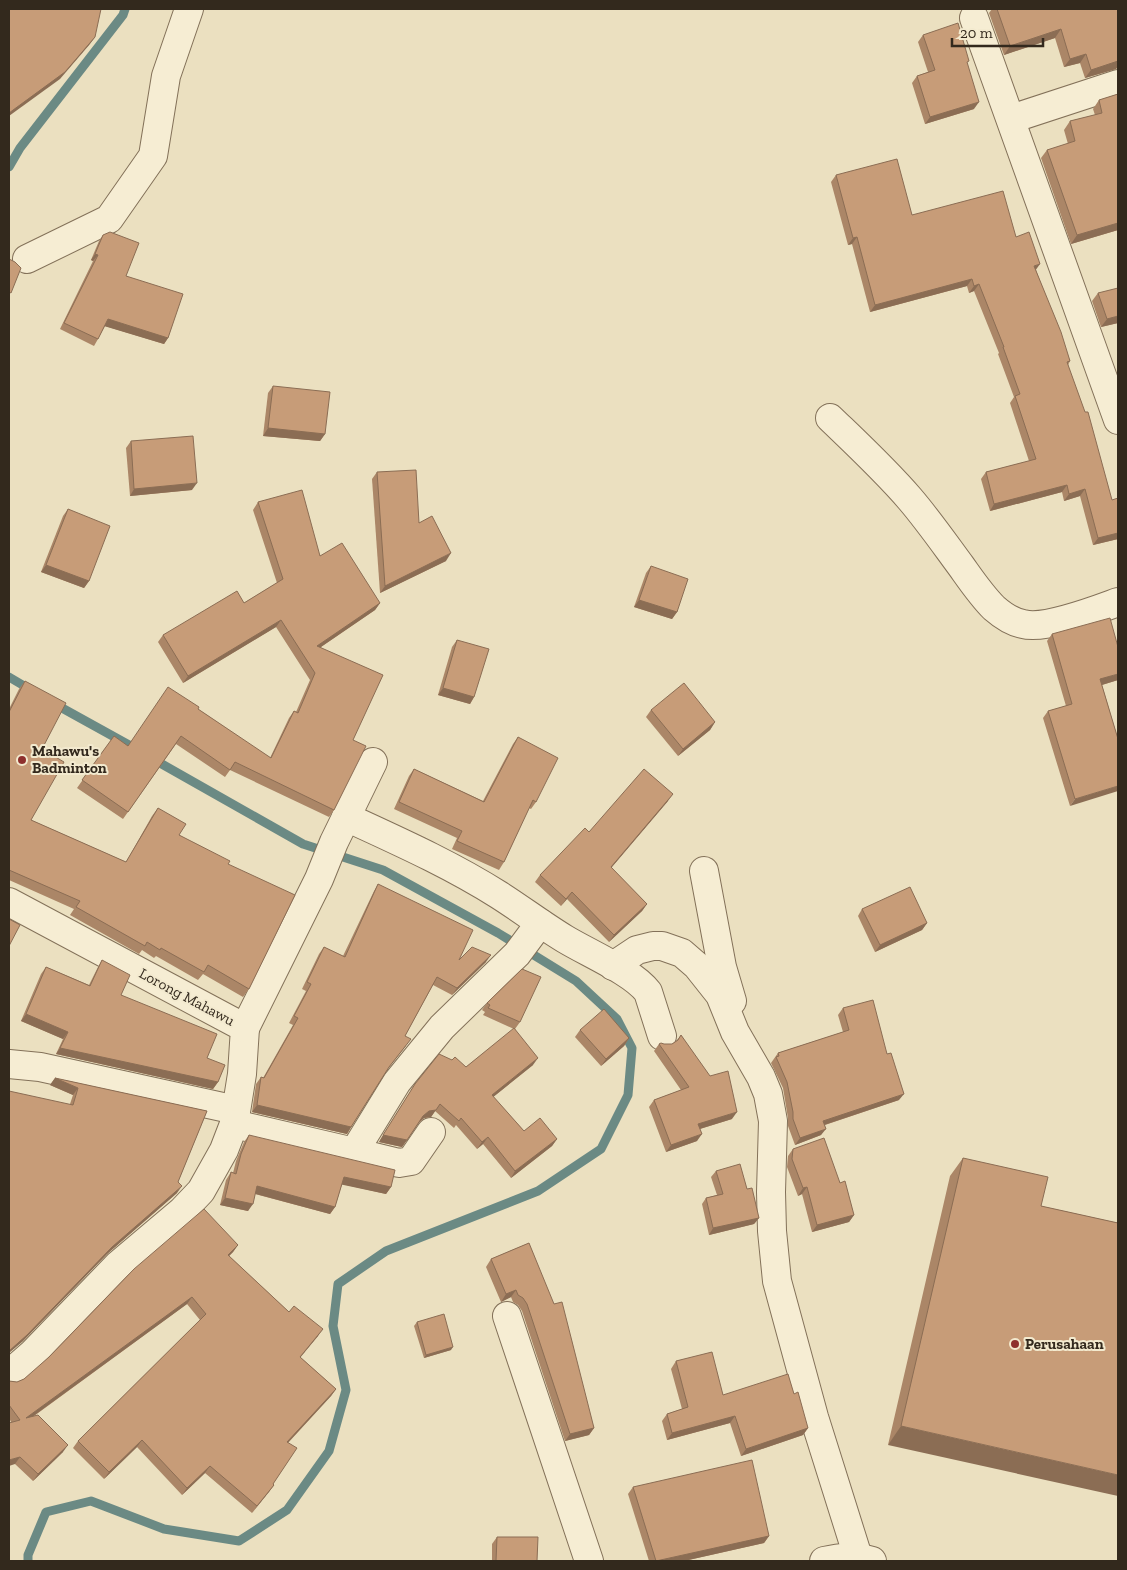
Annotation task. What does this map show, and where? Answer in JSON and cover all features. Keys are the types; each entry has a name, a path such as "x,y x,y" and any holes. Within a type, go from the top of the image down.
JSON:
{"street":[{"path":"27,259 109,219 153,156 166,76 189,9"},
{"path":"974,18 1118,420"},
{"path":"1011,119 1118,84"},
{"path":"830,418 911,500 932,525 989,603 1014,622 1032,626 1062,620 1118,602"},
{"path":"245,1028 373,762"},
{"path":"346,817 434,857 498,894 538,925 613,966 638,982 648,992 662,1036"},
{"path":"704,871 722,967 745,1048"},
{"name":"Lorong Mahawu","path":"9,902 245,1028 242,1074 235,1117 224,1150 201,1191 182,1211 118,1264 33,1353 9,1374"},
{"path":"354,1152 397,1082 442,1027 517,954 538,925"},
{"path":"613,966 637,950 653,946 662,946 682,953 698,966 715,987 726,1008 730,1023 761,1077 768,1094 773,1121 772,1231 778,1281 814,1417 865,1559 837,1558 824,1561"},
{"path":"9,1064 40,1066 235,1117 354,1152 399,1163 411,1161 431,1132"},
{"path":"507,1316 589,1561"}],"building":[{"path":"9,9 101,9 95,37 65,72 9,113"},
{"path":"997,9 1118,9 1118,61 1091,70 1086,54 1070,59 1061,29 1010,46"},
{"path":"958,23 979,102 930,117 917,76 935,70 923,35"},
{"path":"1118,94 1118,223 1077,235 1047,150 1075,141 1070,121 1102,113 1099,100"},
{"path":"897,159 912,215 1003,191 1016,237 1029,232 1040,264 1034,266 1061,332 1070,361 1067,362 1085,412 1088,412 1112,500 1118,498 1118,533 1098,538 1085,489 1069,494 1067,485 994,504 986,472 1036,459 1015,396 1020,394 979,284 974,286 972,279 875,305 857,237 853,238 836,175"},
{"path":"110,232 139,243 126,276 183,294 168,338 108,319 98,339 64,323 98,255 95,254 103,235"},
{"path":"9,259 21,268 11,293 9,292"},
{"path":"1118,288 1118,316 1107,319 1098,293"},
{"path":"273,386 330,392 325,434 268,428"},
{"path":"193,436 197,483 134,489 131,441"},
{"path":"416,470 419,523 432,516 451,553 385,586 377,472"},
{"path":"302,490 320,556 342,543 380,603 317,646 383,675 353,740 366,746 334,810 235,762 230,770 181,736 128,812 82,780 114,736 128,746 168,687 271,758 294,711 298,713 315,673 281,620 188,676 163,635 237,591 244,603 283,579 258,502"},
{"path":"68,509 110,526 89,581 46,565"},
{"path":"651,566 688,579 677,612 639,600"},
{"path":"1110,618 1118,647 1118,674 1100,679 1118,739 1118,786 1075,799 1048,711 1072,704 1052,634"},
{"path":"457,640 489,649 474,697 443,688"},
{"path":"25,681 66,703 42,749 64,762 31,820 126,862 158,808 186,824 179,835 230,861 228,864 295,895 249,989 208,965 204,972 161,948 160,950 147,942 145,946 76,907 80,901 9,870 9,712"},
{"path":"684,683 715,722 683,749 651,710"},
{"path":"518,737 558,758 536,802 533,800 504,862 457,841 462,831 399,802 414,769 484,802"},
{"path":"644,769 673,794 611,867 647,904 614,935 572,892 566,899 540,875 585,828 589,832"},
{"path":"378,884 473,930 459,960 472,947 491,955 457,988 437,977 405,1036 411,1039 389,1067 351,1127 257,1105 261,1077 264,1078 298,1018 294,1016 311,984 307,982 324,947 345,957"},
{"path":"910,887 927,923 880,945 862,909"},
{"path":"9,919 20,925 9,946"},
{"path":"102,960 130,975 121,995 217,1034 207,1058 225,1065 218,1082 60,1048 68,1032 26,1014 46,967 90,986"},
{"path":"522,969 541,977 520,1022 488,1008 490,1005 487,1003"},
{"path":"873,1000 887,1054 891,1053 904,1094 823,1121 826,1129 800,1138 793,1119 787,1082 776,1057 779,1056 778,1053 849,1030 843,1008"},
{"path":"604,1009 629,1038 606,1059 580,1030"},
{"path":"514,1028 538,1058 492,1095 524,1131 540,1118 557,1139 515,1171 488,1137 482,1142 461,1118 459,1121 440,1104 436,1110 429,1111 423,1116 407,1140 383,1135 415,1084 439,1054 452,1060 455,1057 466,1067"},
{"path":"681,1035 710,1076 728,1071 737,1112 698,1124 702,1134 671,1145 654,1100 689,1087 659,1044 672,1044"},
{"path":"55,1078 207,1111 178,1182 182,1186 112,1247 27,1335 9,1351 9,1091 73,1105 78,1088"},
{"path":"249,1135 395,1170 391,1187 344,1177 335,1207 257,1186 253,1204 225,1198 231,1172 236,1174 241,1154"},
{"path":"824,1138 840,1183 845,1181 854,1215 817,1225 807,1187 803,1188 792,1159 793,1149"},
{"name":"Perusahaan","path":"963,1158 1048,1177 1041,1206 1118,1223 1118,1475 901,1426"},
{"path":"740,1164 747,1189 752,1188 759,1218 713,1228 706,1198 723,1194 716,1171"},
{"path":"204,1209 238,1245 228,1255 289,1312 294,1306 323,1329 300,1357 336,1389 287,1442 297,1448 274,1485 257,1506 210,1466 187,1488 142,1440 109,1472 78,1441 206,1314 192,1297 26,1418 38,1415 68,1445 38,1474 20,1457 9,1460 9,1423 20,1420 9,1405 9,1381 17,1382 24,1379 49,1357 134,1269"},
{"path":"529,1243 554,1304 562,1302 594,1428 570,1434 527,1304 518,1295 516,1290 506,1294 491,1259"},
{"path":"444,1314 453,1347 426,1355 417,1322"},
{"path":"712,1352 723,1395 788,1374 794,1394 798,1392 808,1428 746,1449 735,1416 672,1433 667,1414 688,1407 676,1361"},
{"path":"752,1460 769,1536 656,1561 633,1487"},
{"path":"497,1537 538,1537 537,1561 496,1561"}],"waterway":[{"path":"9,167 20,148 123,15 125,9"},
{"path":"9,677 31,690"},
{"path":"53,703 138,750"},
{"path":"28,1561 28,1555 46,1512 91,1501 164,1529 239,1541 287,1510 329,1451 346,1390 333,1326 338,1284 386,1251 538,1191 601,1149 628,1095 632,1048 617,1019 576,981 498,933 383,870 303,844 153,759"}],"place":[{"name":"Mahawu's Badminton","path":"22,760"},
{"name":"Perusahaan","path":"1015,1344"}]}
